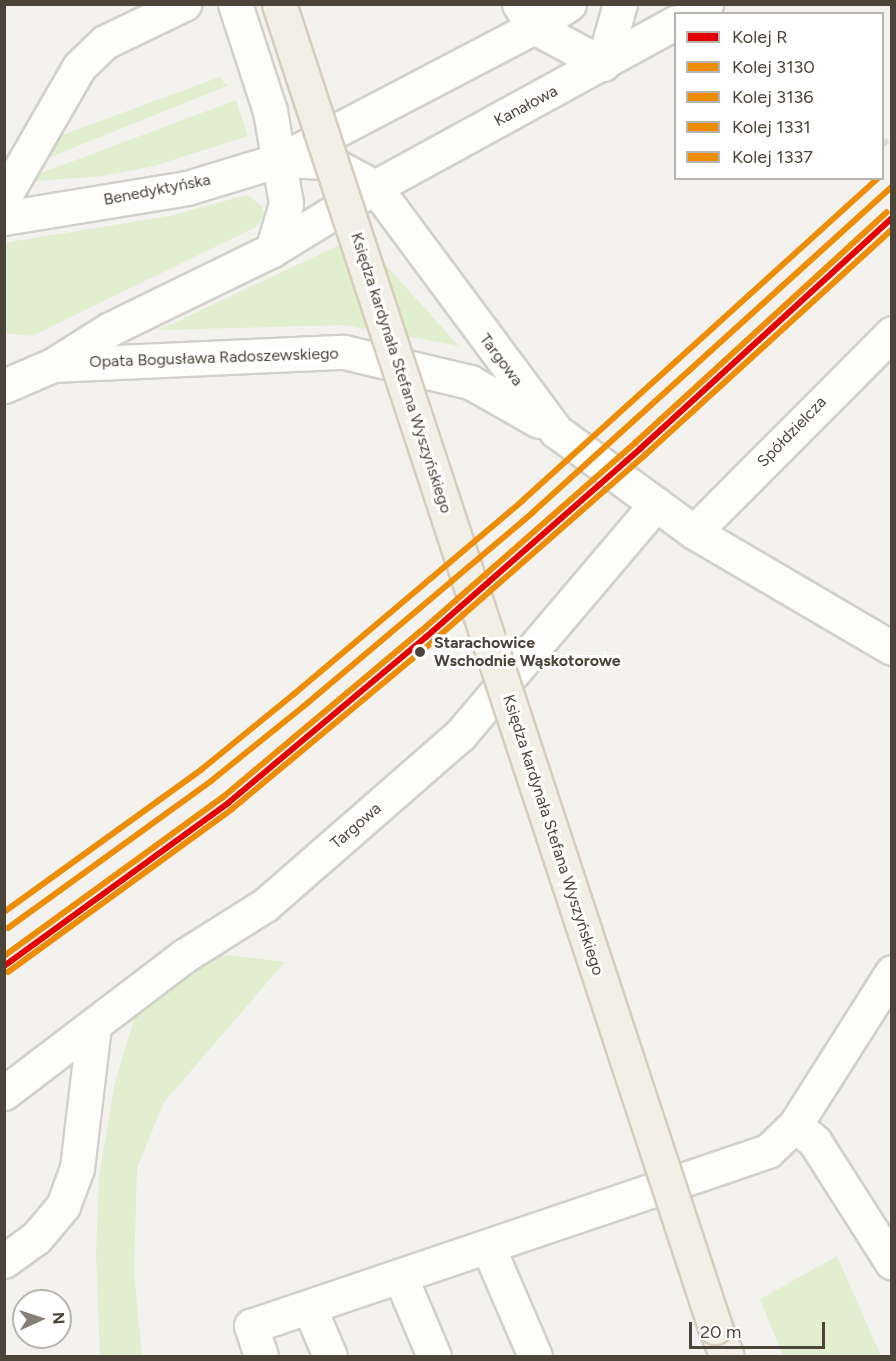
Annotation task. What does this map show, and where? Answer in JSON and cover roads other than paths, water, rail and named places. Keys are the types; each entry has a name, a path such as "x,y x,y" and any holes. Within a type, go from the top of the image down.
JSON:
{"main road":[{"name":"Księdza kardynała Stefana Wyszyńskiego","path":"279,4 721,1342"}],"street":[{"path":"4,197 79,66 105,42 184,4"},
{"path":"235,4 270,111 286,204 272,250"},
{"path":"279,160 527,16 569,4"},
{"path":"527,16 603,64 620,4"},
{"path":"693,12 706,4"},
{"name":"Kanałowa","path":"53,365 110,329 272,250 375,187 603,64 674,23"},
{"name":"Benedyktyńska","path":"4,218 187,188 279,160 328,162 375,187"},
{"name":"Targowa","path":"375,187 556,431 602,468 694,532 891,648"},
{"name":"Spółdzielcza","path":"694,532 891,333"},
{"name":"Opata Bogusława Radoszewskiego","path":"4,386 53,365 344,352 470,382 556,431"},
{"name":"Targowa","path":"4,1093 184,956 265,905 460,735 656,504"},
{"path":"261,1356 251,1326 768,1151 795,1125 891,972"},
{"path":"4,1261 36,1238 63,1206 77,1168 94,1025"},
{"path":"795,1125 815,1142 891,1263"},
{"path":"488,1246 535,1356"},
{"path":"400,1276 434,1356"},
{"path":"309,1306 330,1356"}],"railway":[{"path":"884,143 892,136"}],"rail line":[{"name":"1337","path":"4,912 202,769 294,694 522,501 876,180"},
{"name":"1331","path":"8,928 211,781 304,706 532,513 892,187"},
{"name":"3136","path":"4,956 223,797 421,631 636,442 887,212"},
{"name":"R","path":"4,966 228,803 426,637 641,448 892,218"},
{"name":"3130","path":"8,972 232,809 431,643 646,454 892,229"}],"place":[{"name":"Starachowice Wschodnie Wąskotorowe","path":"420,652"}]}
